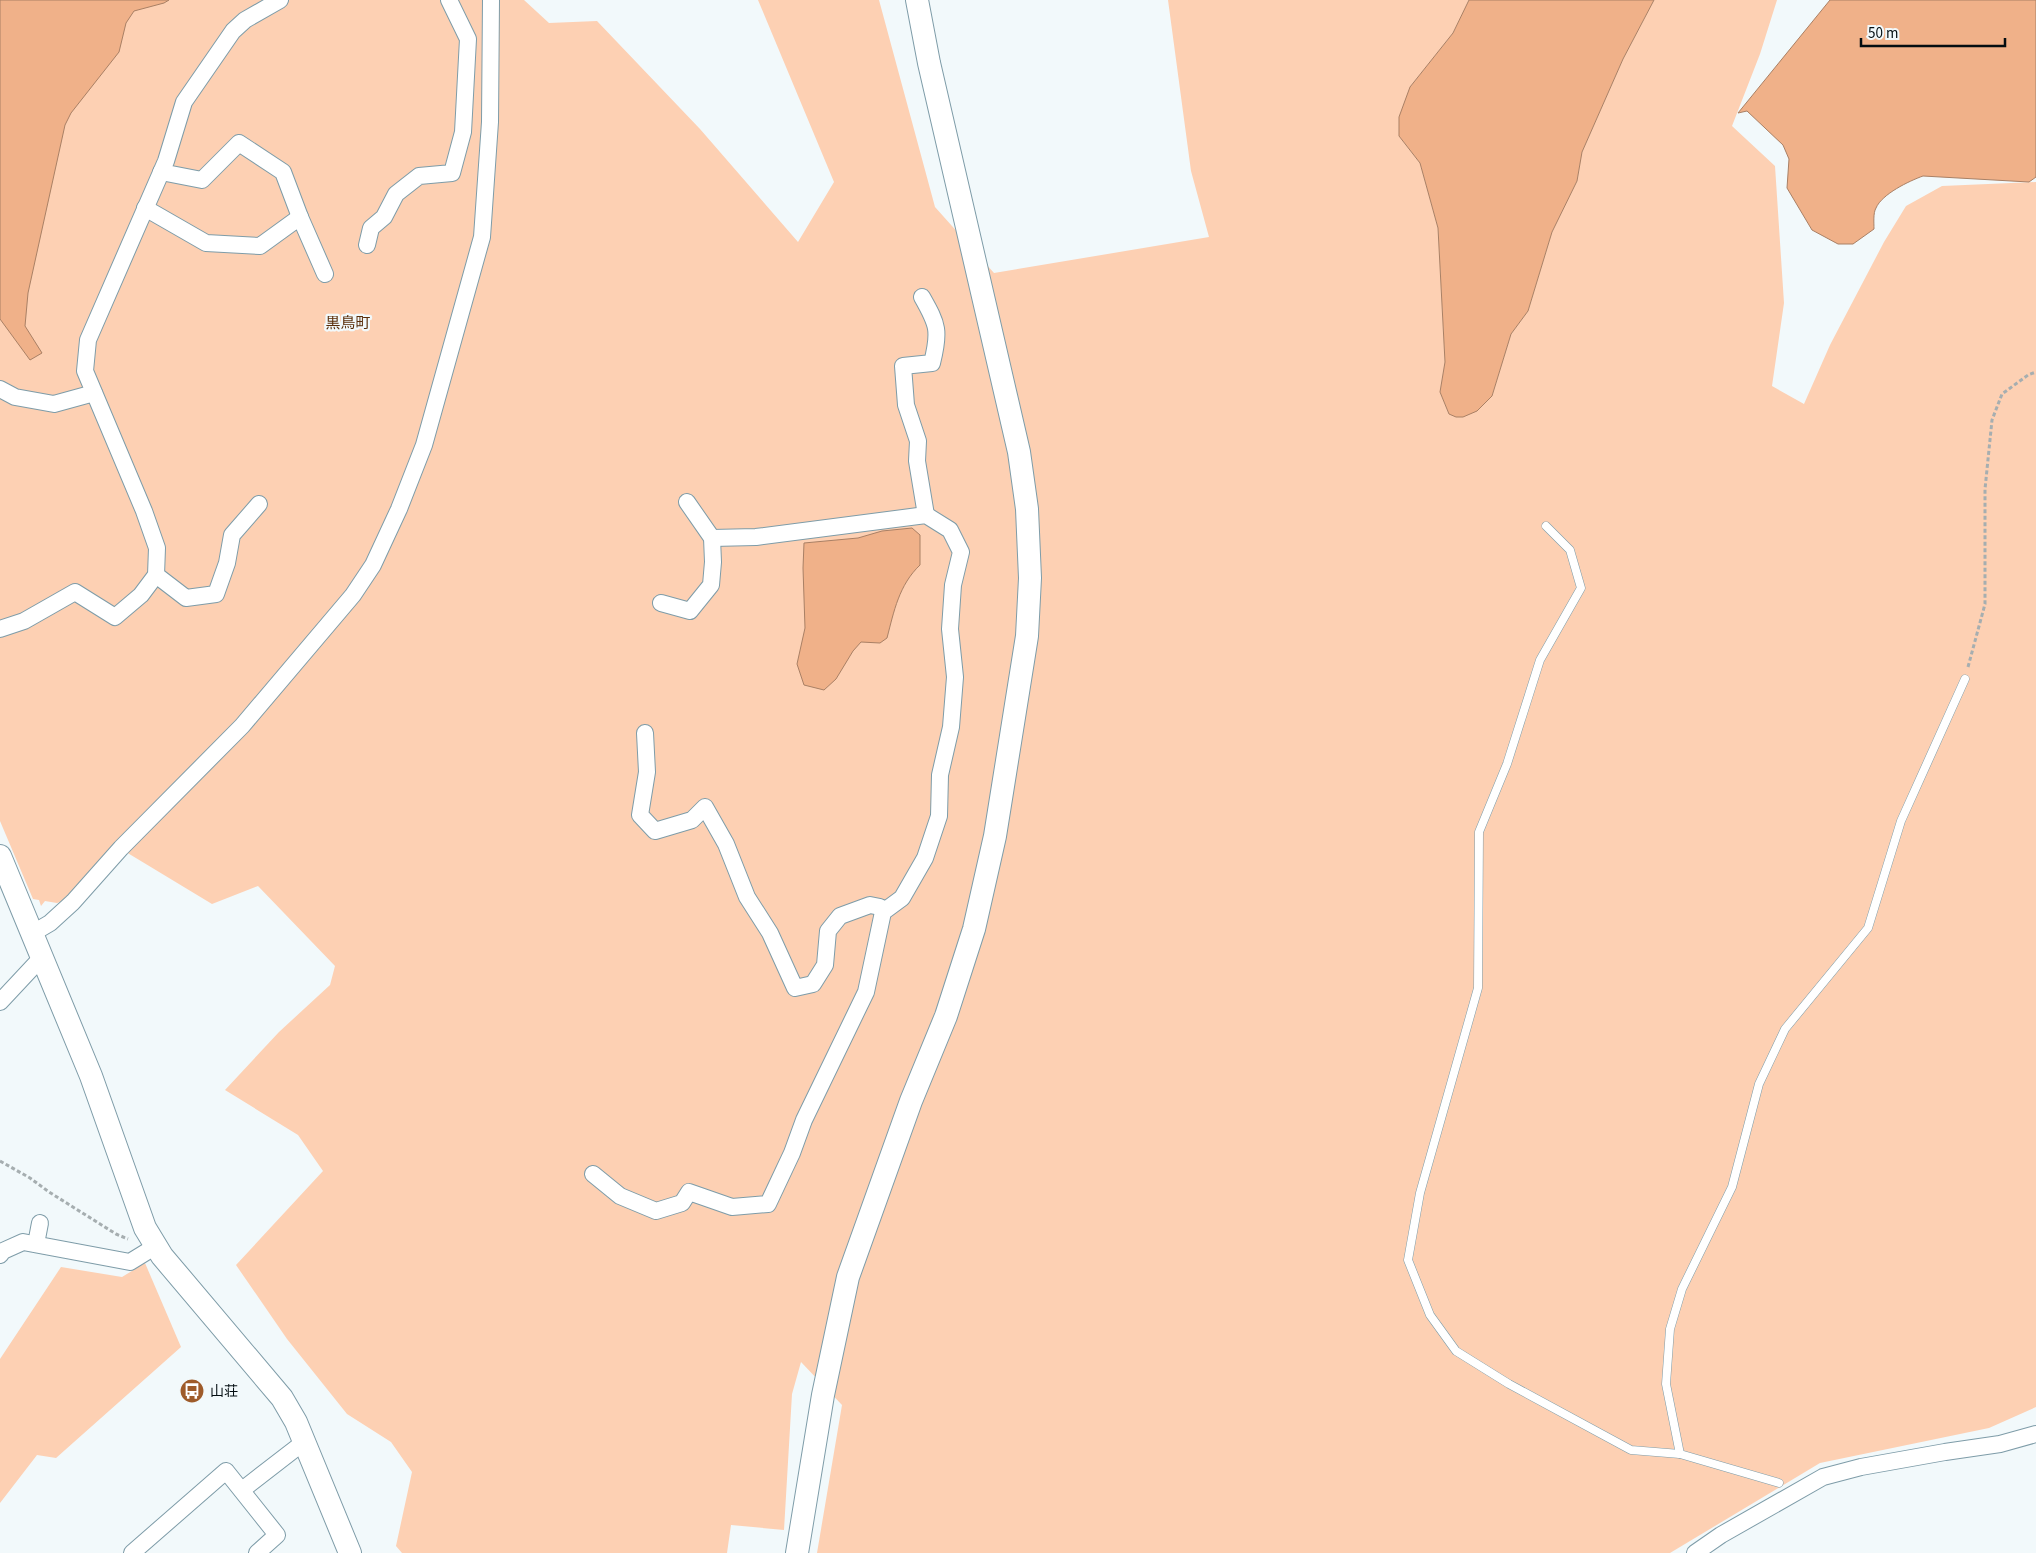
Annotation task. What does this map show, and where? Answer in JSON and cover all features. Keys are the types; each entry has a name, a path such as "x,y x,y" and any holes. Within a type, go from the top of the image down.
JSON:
{"street":[{"path":"0,629 24,621 75,592 115,617 141,595 156,575 156,548 144,511 85,371 88,340 161,172 184,102 232,31 245,20 280,0"},
{"path":"367,245 371,228 384,217 396,194 420,176 452,173 463,132 468,39 449,0"},
{"path":"33,933 50,923 73,902 121,848 242,726 353,595 372,565 399,509 424,446 482,237 490,122 491,0"},
{"path":"797,1553 823,1395 848,1276 911,1102 946,1016 974,929 995,836 1027,636 1030,578 1027,509 1018,452 929,63 917,0"},
{"path":"161,172 202,180 239,143 283,172 325,274"},
{"path":"145,208 206,243 260,246 300,217"},
{"path":"922,297 936,321 938,342 932,363 903,366 906,405 918,441 917,461 926,515"},
{"path":"0,389 15,397 54,404 94,393"},
{"path":"662,603 690,611 711,585 712,538 687,502"},
{"path":"156,575 186,598 216,594 227,563 232,535 259,504"},
{"path":"594,1174 620,1196 656,1211 682,1203 689,1192 732,1208 768,1204 792,1153 804,1120 866,992 883,912 902,898 925,858 939,816 940,775 951,727 955,677 950,629 953,585 961,552 950,530 926,515 756,537 712,538"},
{"path":"645,734 647,772 640,815 655,831 692,820 705,807 726,844 747,898 770,933 796,988 813,984 825,965 828,931 840,916 870,905 880,907"},
{"path":"0,856 43,956 91,1076 145,1228 162,1256 282,1398 304,1442 350,1553"},
{"path":"0,1002 43,956"},
{"path":"36,1244 40,1223"},
{"path":"0,1255 3,1250 23,1242 130,1262 156,1246"},
{"path":"1695,1553 1721,1535 1823,1477 1870,1465 2000,1444 2036,1434"},
{"path":"242,1490 304,1442"},
{"path":"132,1553 226,1471 277,1535 257,1553"}],"lane":[{"path":"1546,526 1570,550 1581,588 1540,660 1507,764 1479,832 1478,988 1420,1193 1408,1260 1430,1315 1456,1351 1508,1384 1631,1450 1680,1454 1779,1483"},
{"path":"1680,1454 1666,1384 1670,1329 1682,1289 1732,1187 1760,1084 1785,1029 1868,928 1900,821 1965,679"}],"path":[{"path":"1965,679 1985,604 1985,489 1992,420 2002,394 2028,375 2036,372"},
{"path":"0,1161 30,1178 116,1234 130,1240"}],"shaded area":[{"path":"0,0 524,0 549,23 597,21 700,129 798,242 834,182 758,0 879,0 935,207 994,273 1209,237 1191,171 1168,0 1469,0 1453,33 1410,87 1399,136 1420,163 1438,228 1445,362 1440,392 1449,414 1492,396 1511,334 1528,311 1552,232 1577,181 1582,152 1623,59 1654,0 1777,0 1760,54 1732,126 1775,166 1784,303 1772,386 1804,404 1830,345 1884,242 1906,206 1942,186 2036,182 2036,1407 1989,1428 1820,1463 1670,1553 817,1553 842,1405 801,1362 792,1394 784,1530 731,1525 727,1553 402,1553 396,1546 412,1472 391,1442 347,1414 287,1339 236,1265 323,1171 298,1135 225,1090 279,1032 330,985 335,966 258,886 212,904 121,849 72,898 57,903 45,901 41,906 39,900 33,899 0,821"},
{"path":"0,0 169,0 134,11 126,23 119,52 71,113 65,125 28,293 25,326 42,353 30,360 0,319"},
{"path":"1469,0 1654,0 1623,59 1582,152 1577,181 1552,232 1528,311 1511,334 1492,396 1477,411 1463,417 1456,417 1449,414 1440,392 1445,362 1438,228 1420,163 1399,136 1399,117 1410,87 1453,33"},
{"path":"1830,0 2036,0 2036,177 2029,182 1923,176 1884,198 1875,210 1874,229 1853,244 1838,244 1812,230 1787,188 1789,159 1783,145 1747,111 1738,113"},
{"path":"912,528 920,535 920,565 902,590 887,638 880,643 861,642 853,651 836,679 824,690 804,685 797,664 805,628 804,543 858,538 882,531"},
{"path":"145,1263 181,1347 56,1458 37,1455 0,1503 0,1359 61,1267 122,1277"}],"place":[{"name":"山荘","path":"192,1391"}],"district":[{"name":"黒鳥町","path":"348,323"}]}
